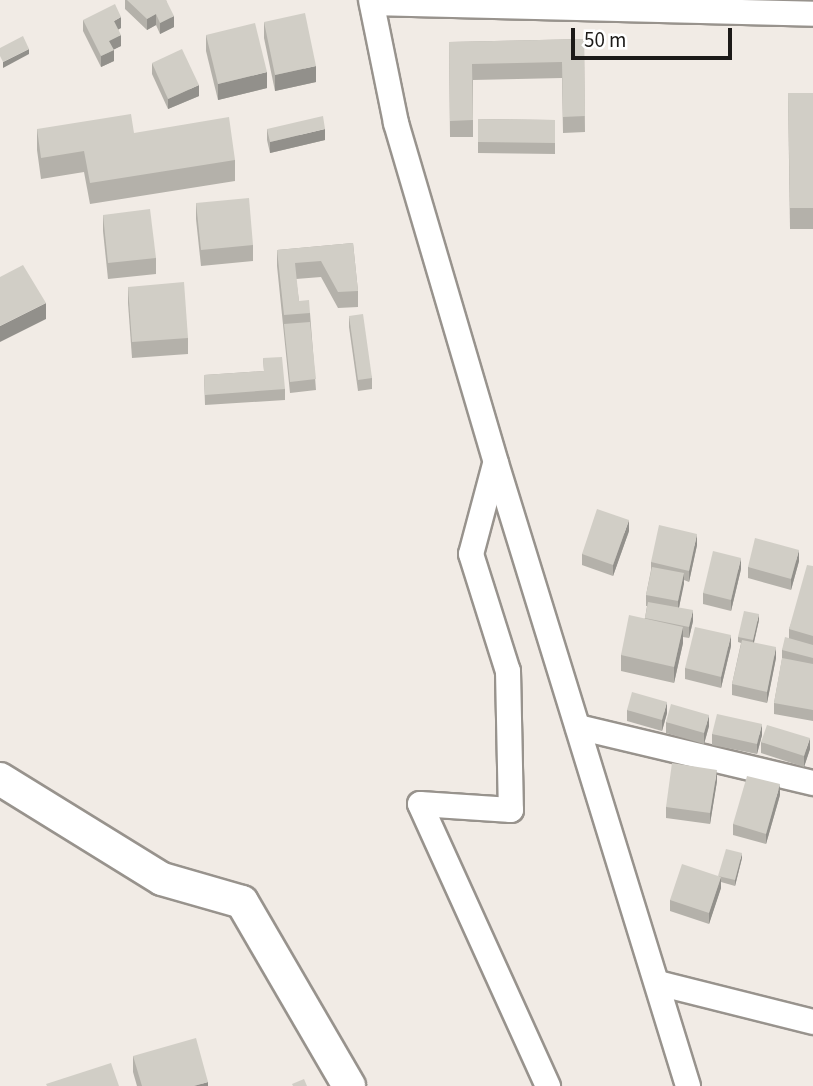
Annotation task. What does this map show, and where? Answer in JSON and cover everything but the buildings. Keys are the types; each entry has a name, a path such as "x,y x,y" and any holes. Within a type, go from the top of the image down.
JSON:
{"street":[{"path":"688,1086 496,463 397,123 371,1 813,14"},
{"path":"496,463 471,554 508,671 511,810 420,804 548,1086"},
{"path":"578,727 813,783"},
{"path":"0,779 162,879 242,902 349,1086"},
{"path":"658,983 813,1022"}]}
